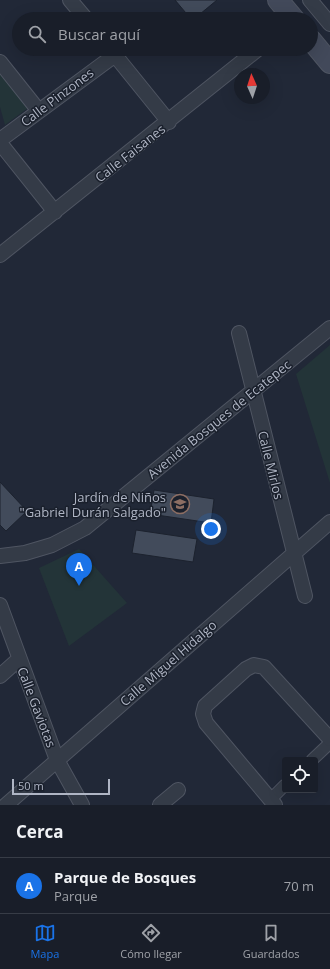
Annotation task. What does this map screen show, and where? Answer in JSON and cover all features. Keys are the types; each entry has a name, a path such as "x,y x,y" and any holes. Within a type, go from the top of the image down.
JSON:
{"main road":[{"path":"278,0 288,12"},
{"path":"318,48 330,63"}],"street":[{"path":"70,0 80,12"},
{"path":"310,0 330,24"},
{"name":"Calle Pinzones","path":"0,142 107,56"},
{"path":"115,56 169,122"},
{"name":"Calle Faisanes","path":"0,255 169,122 249,56"},
{"path":"0,62 39,110"},
{"path":"0,142 55,212"},
{"name":"Avenida Bosques de Ecatepec","path":"0,556 25,552 52,545 85,528 330,328"},
{"name":"Calle Mirlos","path":"239,333 293,554 305,596"},
{"name":"Calle Miguel Hidalgo","path":"6,805 330,522"},
{"name":"Calle Gaviotas","path":"0,605 57,760 82,805"},
{"path":"0,676 19,659"},
{"path":"282,790 272,802 206,723 203,714 205,706 246,669 254,665 264,667 330,739"},
{"path":"315,757 330,743"},
{"path":"160,805 178,790"}],"shaded area":[{"path":"0,74 28,108 5,125 0,107"},
{"path":"330,345 330,483 296,374"},
{"path":"79,549 127,603 69,646 39,568"}],"building":[{"path":"175,0 217,0 202,12 185,12"},
{"path":"0,482 27,511 6,531 0,525"},
{"path":"154,490 214,499 211,523 150,514"},
{"path":"136,530 197,539 193,562 132,553"}],"place":[{"name":"Jardín de Niños \"Gabriel Durán Salgado\"","path":"180,504"},
{"name":"Parque de Bosques","path":"79,586"}]}
